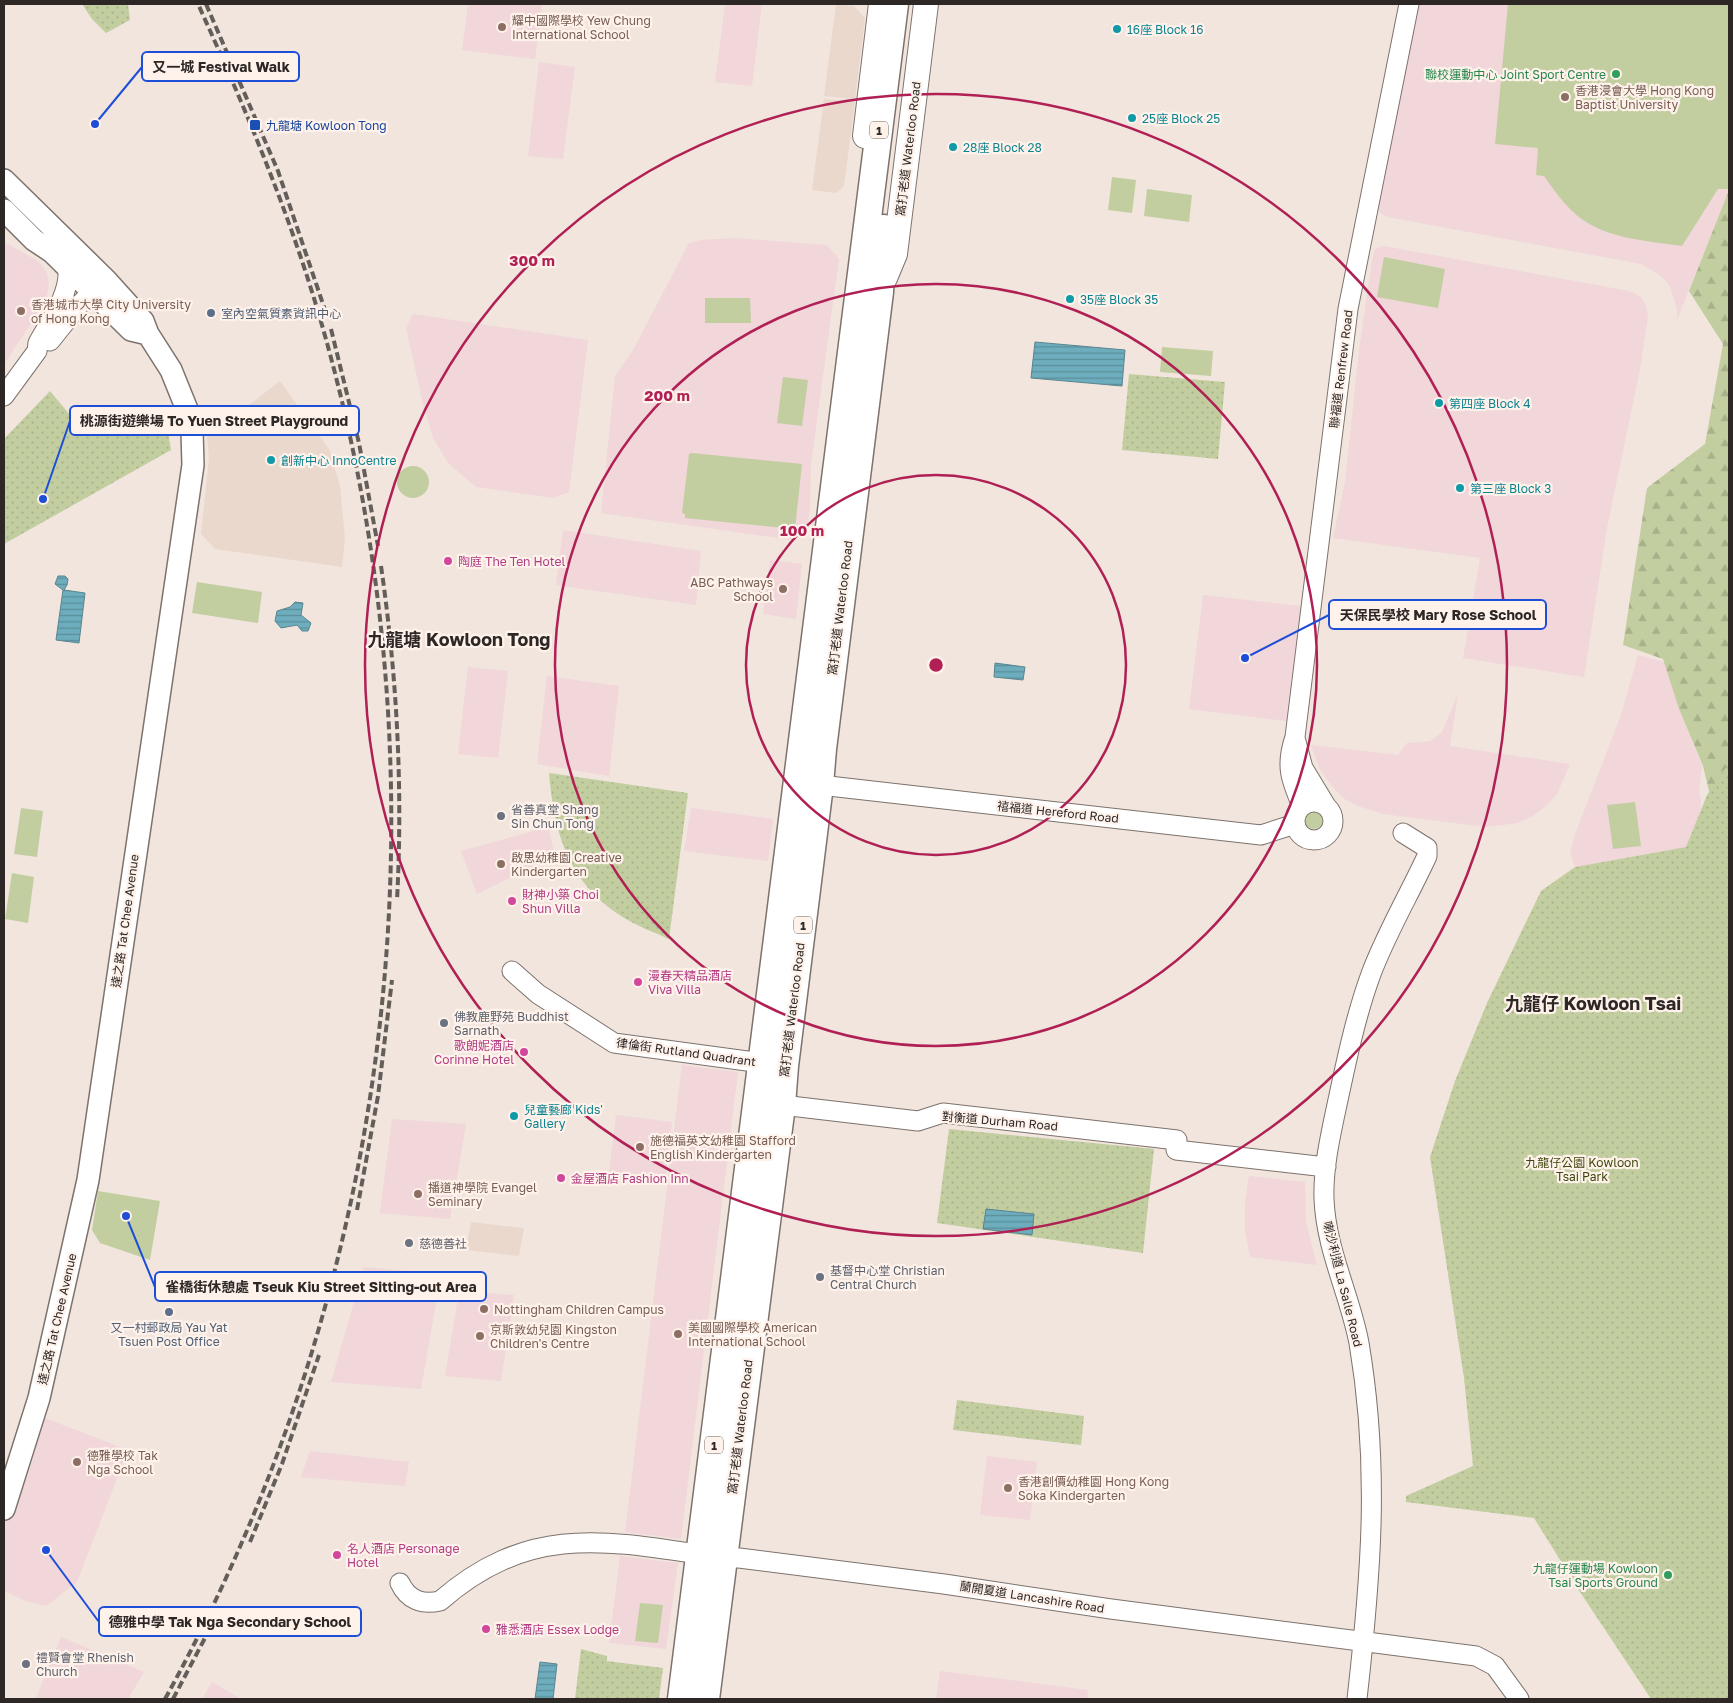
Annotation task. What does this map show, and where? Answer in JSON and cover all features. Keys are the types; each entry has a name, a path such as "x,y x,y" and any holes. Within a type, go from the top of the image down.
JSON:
{"highway":[{"name":"窩打老道 Waterloo Road","path":"681,1699 712,1556 782,1105 785,1066 820,784 869,294 895,4"},
{"name":"窩打老道 Waterloo Road","path":"706,1699 712,1556 752,1127 796,800 869,294 881,252 913,4"},
{"path":"796,800 807,790 820,784"},
{"path":"752,1127 765,1106 770,1104 782,1105"}],"main road":[{"name":"窩打老道 Waterloo Road","path":"869,294 851,255 880,4"},
{"name":"窩打老道 Waterloo Road","path":"869,294 895,254 926,4"},
{"name":"達之路 Tat Chee Avenue","path":"4,180 99,286 131,330 148,334 171,370 188,412 192,431 193,465 88,1180 39,1398 4,1509"},
{"name":"達之路 Tat Chee Avenue","path":"4,210 68,270 99,286"}],"street":[{"name":"聯福道 Renfrew Road","path":"1302,806 1294,786 1289,765 1348,309 1409,4"},
{"path":"4,396 37,351 38,343 64,294 68,270"},
{"path":"37,351 46,347 78,306 99,286"},
{"name":"聯福道 Renfrew Road","path":"1294,737 1303,768 1326,806"},
{"name":"禧福道 Hereford Road","path":"820,784 1261,835 1295,824"},
{"path":"1315,802 1326,806 1331,811 1334,823 1332,829 1324,838 1312,840 1306,839 1301,835 1295,824 1297,813 1302,806 1315,802"},
{"name":"喇沙利道 La Salle Road","path":"1357,1699 1372,1555 1373,1494 1369,1418 1358,1341 1327,1225 1324,1198 1326,1167 1332,1128 1353,1029 1368,982 1427,856 1427,848 1422,843 1403,833"},
{"name":"律倫街 Rutland Quadrant","path":"512,971 551,1003 614,1044 762,1063"},
{"path":"762,1063 782,1105"},
{"name":"對衡道 Durham Road","path":"782,1105 918,1121 943,1113 1326,1167"},
{"name":"蘭開夏道 Lancashire Road","path":"400,1584 403,1590 416,1600 424,1603 440,1601 468,1578 517,1554 552,1544 602,1542 935,1582 1111,1609 1481,1658 1495,1666 1519,1699"}],"shaded area":[{"name":"耀中國際學校 Yew Chung International School","path":"468,4 542,4 535,59 462,50"},
{"path":"725,4 762,4 752,86 715,82"},
{"path":"836,4 854,6 865,18 855,99 824,96"},
{"name":"香港浸會大學 Hong Kong Baptist University","path":"1419,4 1729,4 1729,190 1677,320 1677,308 1669,285 1661,276 1641,264 1388,217 1380,213 1378,205"},
{"path":"539,62 575,67 563,159 528,156"},
{"path":"824,99 855,102 844,186 836,193 812,190"},
{"path":"734,238 827,245 839,259 811,464 810,508 807,529 793,540 601,513 615,376 633,350 689,243 701,240"},
{"name":"香港城市大學 City University of Hong Kong","path":"4,242 38,261 46,271 49,282 47,296 4,364"},
{"path":"1384,246 1629,291 1641,297 1645,303 1648,316 1640,369 1607,528 1584,677 1463,658 1480,558 1333,538 1345,482 1359,350 1372,260 1375,249"},
{"path":"413,314 588,340 569,492 553,498 476,487 448,463 433,438 423,404 406,328"},
{"name":"創新中心 InnoCentre","path":"280,381 329,449 340,486 345,538 342,567 215,549 201,534 209,459 207,437"},
{"path":"563,530 701,551 696,605 556,585"},
{"name":"ABC Pathways School","path":"770,560 802,564 796,619 763,614"},
{"path":"1203,595 1301,606 1286,721 1189,709"},
{"path":"1638,655 1664,662 1672,680 1679,709 1702,766 1699,790 1701,802 1700,815 1686,847 1575,867 1570,853 1574,837 1621,715"},
{"path":"468,667 508,671 498,758 458,754"},
{"path":"547,676 619,686 609,776 537,764"},
{"path":"1458,694 1450,746 1570,764 1557,794 1533,816 1518,823 1486,827 1383,814 1346,800 1336,791 1320,770 1311,745 1398,755 1407,743 1430,741 1442,732"},
{"path":"691,808 773,819 768,861 684,851"},
{"name":"啟思幼稚園 Creative Kindergarten","path":"548,827 555,855 477,894 461,851"},
{"name":"美國國際學校 American International School","path":"682,1065 738,1072 681,1539 625,1532"},
{"name":"施德福英文幼稚園 Stafford English Kindergarten","path":"616,1115 672,1122 665,1180 609,1172"},
{"path":"392,1119 466,1124 450,1219 380,1213"},
{"path":"1249,1176 1305,1182 1306,1223 1317,1265 1250,1257 1245,1230 1245,1203"},
{"path":"471,1222 524,1228 519,1256 466,1250"},
{"path":"364,1267 441,1274 421,1389 331,1382"},
{"path":"459,1291 514,1295 501,1381 445,1376"},
{"path":"45,1418 128,1450 77,1582 46,1606 26,1601 4,1591 4,1518 28,1475"},
{"path":"310,1451 409,1462 405,1486 301,1477"},
{"name":"香港創價幼稚園 Hong Kong Soka Kindergarten","path":"987,1456 1037,1462 1030,1520 980,1515"},
{"path":"620,1556 678,1563 666,1649 609,1643"},
{"path":"61,1637 144,1672 128,1699 36,1698"},
{"path":"940,1671 1088,1690 1087,1699 936,1699"},
{"path":"212,1682 241,1699 202,1699"}],"green space":[{"path":"82,4 128,4 130,20 106,33 92,19"},
{"name":"聯校運動中心 Joint Sport Centre","path":"1508,4 1729,4 1729,189 1718,189 1682,246 1637,240 1594,227 1570,209 1544,176 1536,175 1538,148 1495,144"},
{"path":"1112,177 1136,180 1132,213 1108,210"},
{"path":"1147,189 1192,195 1189,222 1144,216"},
{"path":"1729,190 1729,848 1713,808 1703,766 1679,709 1663,659 1623,645 1647,488 1705,444 1723,344 1689,291"},
{"path":"1384,257 1445,269 1438,308 1377,297"},
{"path":"705,298 750,298 751,323 705,323"},
{"path":"1162,347 1213,351 1211,376 1160,372"},
{"path":"1129,374 1225,382 1218,459 1122,450"},
{"path":"783,377 808,380 802,426 777,423"},
{"path":"50,391 70,415 88,423 109,423 126,418 136,406 164,407 171,450 4,544 4,439"},
{"path":"689,454 802,464 795,529 685,518 685,514 682,513"},
{"path":"413,466 419,467 424,471 428,476 428,488 424,493 419,497 413,498 407,497 402,493 398,488 397,482 398,476 402,471 407,467"},
{"path":"197,582 262,592 258,623 192,613"},
{"name":"九龍仔公園 Kowloon Tsai Park","path":"1729,763 1729,1699 1651,1699 1580,1592 1534,1518 1406,1502 1406,1496 1473,1466 1464,1378 1430,1157 1455,1081 1487,1003 1541,891 1575,867 1686,847 1707,795"},
{"path":"549,773 688,793 669,939 621,916 603,903 576,872 560,836 551,795"},
{"path":"1635,802 1641,846 1613,849 1607,805"},
{"path":"21,808 43,811 37,857 14,854"},
{"path":"1310,811 1318,811 1323,816 1321,827 1310,829 1305,824 1305,816"},
{"path":"12,873 34,877 28,923 5,919"},
{"path":"949,1129 1154,1149 1143,1253 937,1223"},
{"path":"98,1191 160,1201 150,1260 100,1243 92,1230"},
{"path":"957,1400 1084,1416 1081,1445 953,1430"},
{"path":"640,1603 663,1605 658,1643 635,1641"},
{"path":"581,1649 607,1656 607,1661 663,1668 659,1699 575,1699"}],"water":[{"path":"1035,342 1125,350 1122,386 1031,378"},
{"path":"58,576 65,576 68,579 64,590 85,593 79,643 56,640 63,590 55,584"},
{"path":"295,602 303,603 301,615 311,623 308,631 302,631 297,625 281,628 275,621 277,611 290,607"},
{"path":"995,663 1025,667 1023,680 994,677"},
{"path":"986,1209 1034,1214 1032,1235 983,1229"},
{"path":"540,1662 557,1664 553,1699 535,1699"}],"railway":[{"path":"165,1699 243,1541 304,1377 349,1208 378,1037 391,863 386,689 365,515 327,343 285,213 235,87 198,4"},
{"path":"206,4 278,171 325,310"},
{"path":"331,329 359,443 378,546"},
{"path":"381,566 395,691 399,775 397,900"},
{"path":"357,1210 378,1096 392,980"},
{"path":"250,1542 282,1464 319,1355"},
{"path":"173,1699 216,1617"}],"place":[{"name":"耀中國際學校 Yew Chung International School","path":"502,27"},
{"name":"16座 Block 16","path":"1117,29"},
{"name":"聯校運動中心 Joint Sport Centre","path":"1616,74"},
{"name":"香港浸會大學 Hong Kong Baptist University","path":"1565,97"},
{"name":"25座 Block 25","path":"1132,118"},
{"name":"又一城 Festival Walk","path":"95,124"},
{"name":"九龍塘 Kowloon Tong","path":"255,125"},
{"name":"28座 Block 28","path":"953,147"},
{"name":"35座 Block 35","path":"1070,299"},
{"name":"香港城市大學 City University of Hong Kong","path":"21,311"},
{"name":"室內空氣質素資訊中心","path":"211,313"},
{"name":"第四座 Block 4","path":"1439,403"},
{"name":"創新中心 InnoCentre","path":"271,460"},
{"name":"第三座 Block 3","path":"1460,488"},
{"name":"桃源街遊樂場 To Yuen Street Playground","path":"43,499"},
{"name":"陶庭 The Ten Hotel","path":"448,561"},
{"name":"ABC Pathways School","path":"783,589"},
{"name":"天保民學校 Mary Rose School","path":"1245,658"},
{"name":"省善真堂 Shang Sin Chun Tong","path":"501,816"},
{"name":"啟思幼稚園 Creative Kindergarten","path":"501,864"},
{"name":"財神小築 Choi Shun Villa","path":"512,901"},
{"name":"漫春天精品酒店 Viva Villa","path":"638,982"},
{"name":"佛教鹿野苑 Buddhist Sarnath","path":"444,1023"},
{"name":"歌朗妮酒店 Corinne Hotel","path":"524,1052"},
{"name":"兒童藝廊 Kids' Gallery","path":"514,1116"},
{"name":"施德福英文幼稚園 Stafford English Kindergarten","path":"640,1147"},
{"name":"金屋酒店 Fashion Inn","path":"561,1178"},
{"name":"播道神學院 Evangel Seminary","path":"418,1194"},
{"name":"雀橋街休憩處 Tseuk Kiu Street Sitting-out Area","path":"126,1216"},
{"name":"慈德善社","path":"409,1243"},
{"name":"基督中心堂 Christian Central Church","path":"820,1277"},
{"name":"Nottingham Children Campus","path":"484,1309"},
{"name":"又一村郵政局 Yau Yat Tsuen Post Office","path":"169,1312"},
{"name":"美國國際學校 American International School","path":"678,1334"},
{"name":"京斯敦幼兒園 Kingston Children's Centre","path":"480,1336"},
{"name":"德雅學校 Tak Nga School","path":"77,1462"},
{"name":"香港創價幼稚園 Hong Kong Soka Kindergarten","path":"1008,1488"},
{"name":"德雅中學 Tak Nga Secondary School","path":"46,1550"},
{"name":"名人酒店 Personage Hotel","path":"337,1555"},
{"name":"九龍仔運動場 Kowloon Tsai Sports Ground","path":"1668,1575"},
{"name":"雅悉酒店 Essex Lodge","path":"486,1629"},
{"name":"禮賢會堂 Rhenish Church","path":"26,1664"}],"district":[{"name":"九龍塘 Kowloon Tong","path":"459,639"},
{"name":"九龍仔 Kowloon Tsai","path":"1593,1003"}]}
